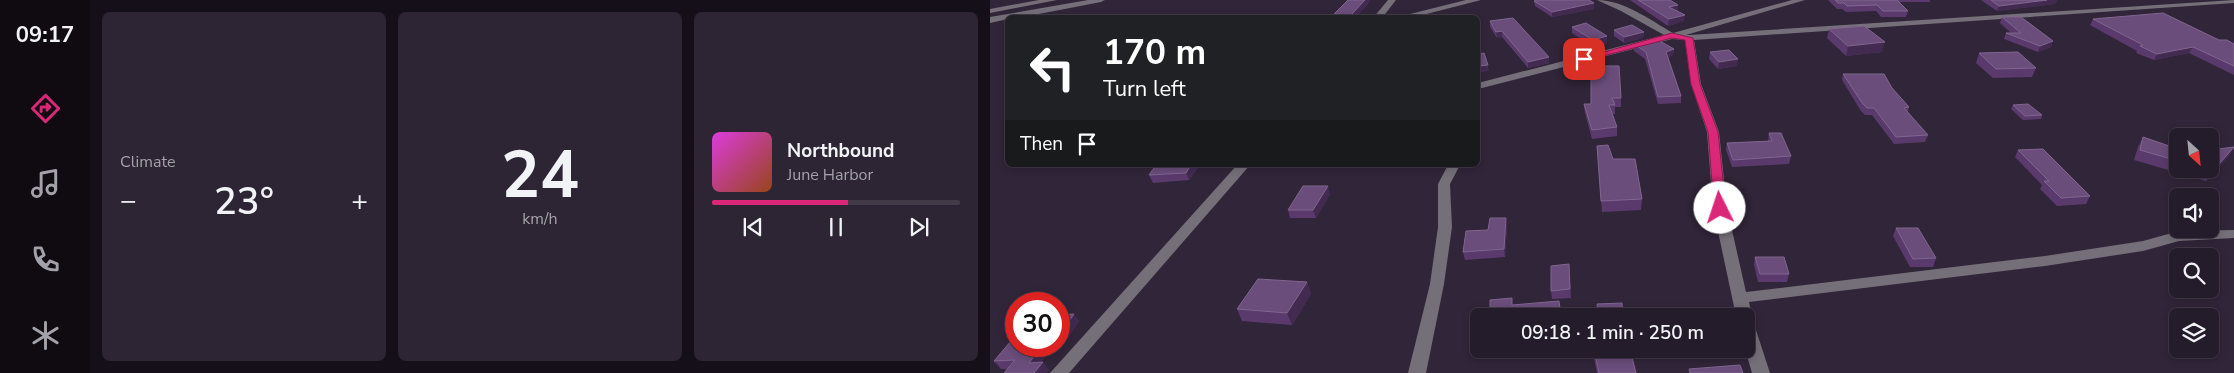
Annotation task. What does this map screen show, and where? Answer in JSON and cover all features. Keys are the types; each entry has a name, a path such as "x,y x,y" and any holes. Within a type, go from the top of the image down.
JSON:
{"street":[{"path":"990,11 1052,0"},
{"path":"1018,15 1101,0"},
{"path":"1380,15 1392,0"},
{"path":"1411,15 1477,0"},
{"path":"1601,0 1624,9 1672,36 1689,38 2234,1"},
{"path":"1480,85 1672,36 1801,0"},
{"path":"990,20 1005,17"},
{"path":"1689,38 1696,84 1713,132 1720,208 1742,308"},
{"path":"1059,373 1242,167"},
{"path":"1416,373 1437,284 1445,227 1444,184 1453,167"},
{"path":"1739,298 2045,261 2143,246 2179,236 2234,234"},
{"path":"1755,353 1761,373"}],"building":[{"path":"1348,0 1365,0 1351,15 1334,14"},
{"path":"1589,0 1594,3 1552,12 1534,1"},
{"path":"1638,0 1670,0 1678,5 1669,7 1685,15 1669,19"},
{"path":"1835,0 1897,0 1908,11 1883,11 1877,5 1847,6"},
{"path":"1991,0 2047,0 1999,6"},
{"path":"2163,13 2219,40 2227,40 2234,44 2234,66 2193,47 2157,54 2093,19"},
{"path":"2002,17 2021,17 2053,41 2040,46 2006,33 2021,33"},
{"path":"1513,18 1549,57 1528,62 1502,31 1496,32 1490,21"},
{"path":"1586,23 1607,36 1593,40 1572,27"},
{"path":"1632,25 1644,32 1624,37 1614,30"},
{"path":"1864,26 1885,42 1848,46 1829,29"},
{"path":"1656,39 1674,49 1666,52 1681,96 1658,97 1646,52 1634,44"},
{"path":"1729,50 1738,59 1719,62 1710,52"},
{"path":"2018,52 2036,68 1996,69 1979,53"},
{"path":"1484,53 1488,65 1480,66 1480,54"},
{"path":"1591,66 1619,66 1621,98 1612,98 1615,105 1609,105 1617,127 1592,130 1584,104 1591,104"},
{"path":"1843,74 1884,74 1892,88 1909,107 1904,108 1928,135 1896,137 1874,108 1867,108 1863,104"},
{"path":"2028,104 2042,115 2025,116 2013,105"},
{"path":"1769,133 1781,133 1791,156 1733,160 1727,143 1772,141"},
{"path":"2143,137 2169,146 2169,158 2140,150"},
{"path":"1608,145 1613,159 1635,159 1642,199 1601,201 1597,146"},
{"path":"2234,147 2219,164 2219,149"},
{"path":"2043,149 2090,196 2061,198 2044,181 2049,181 2018,150"},
{"path":"1155,167 1190,167 1186,173 1149,175"},
{"path":"1303,186 1328,186 1313,210 1288,210"},
{"path":"1490,218 1506,218 1504,249 1463,252 1466,231 1488,230"},
{"path":"1896,228 1918,228 1936,258 1913,259"},
{"path":"1755,257 1784,257 1789,274 1760,274"},
{"path":"1569,264 1570,289 1551,291 1551,266"},
{"path":"1258,279 1307,282 1287,313 1237,309"},
{"path":"1512,298 1512,305 1559,301 1560,308 1490,308 1490,300"},
{"path":"1622,303 1622,308 1597,308 1597,304"},
{"path":"1005,348 1005,357 1034,357 1029,363 1043,362 1034,373 1004,373 1015,360 994,361"},
{"path":"1596,358 1632,358 1636,373 1599,373"},
{"path":"1740,365 1743,373 1690,373 1689,369"}],"route":[{"path":"1584,59 1672,36 1689,38 1696,84 1713,132 1720,208"}]}
